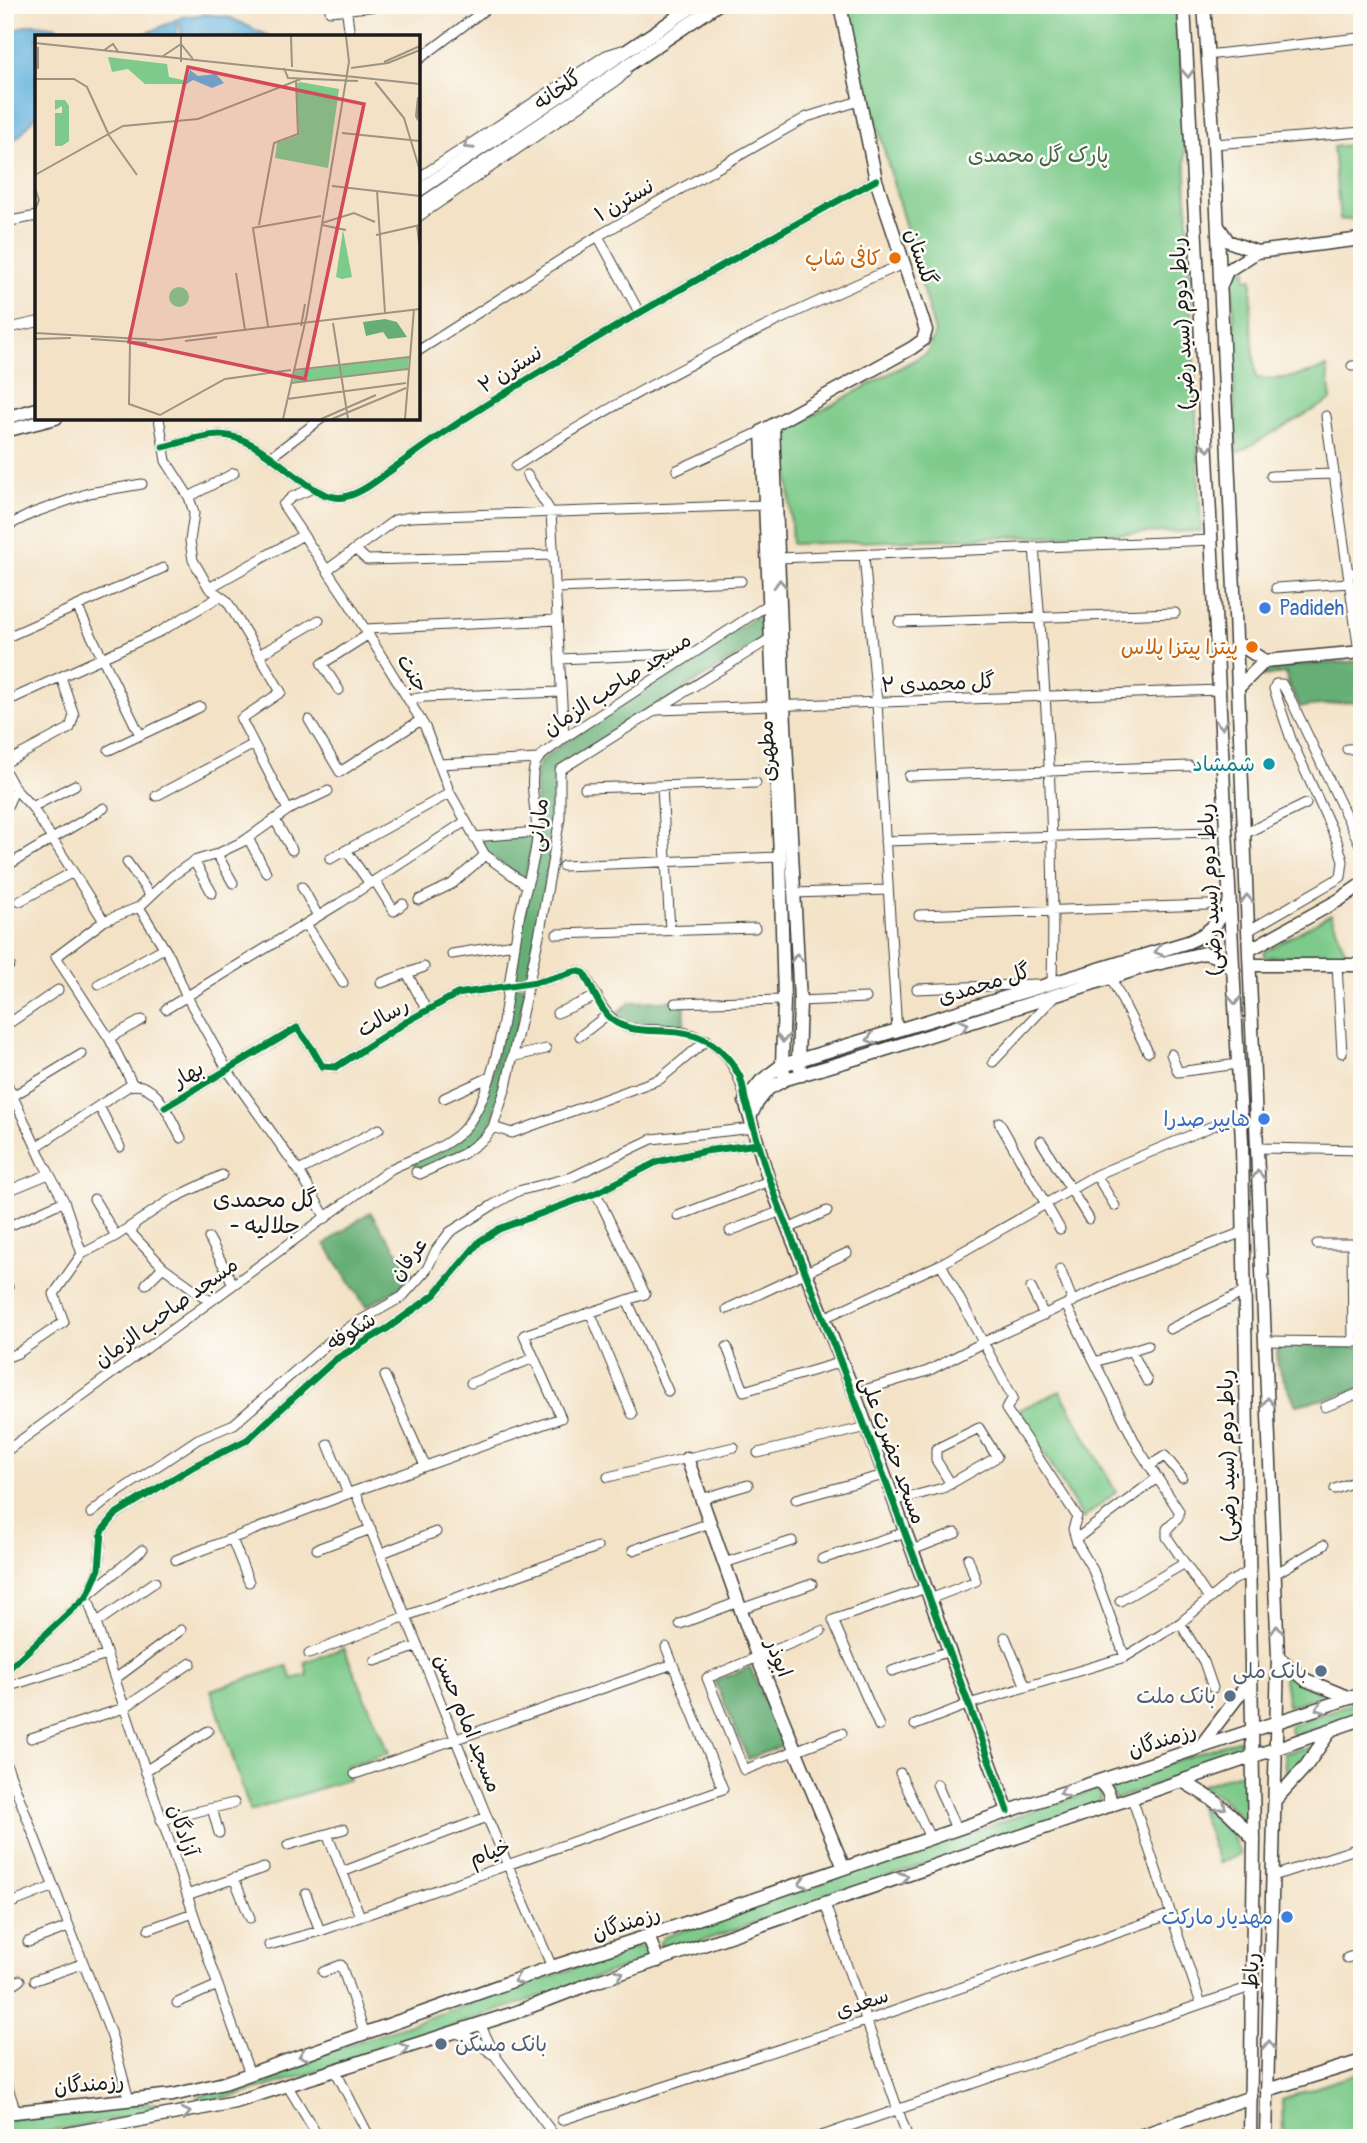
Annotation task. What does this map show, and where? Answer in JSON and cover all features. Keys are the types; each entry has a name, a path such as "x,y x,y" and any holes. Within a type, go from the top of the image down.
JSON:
{"main road":[{"name":"گلخانه","path":"420,205 635,53 695,5"},
{"name":"گلخانه","path":"420,190 635,53 717,5"},
{"name":"گلستان","path":"767,428 912,348 923,340 926,330 876,180 839,5"},
{"name":"رباط دوم (سید رضی)","path":"1184,5 1241,1114 1250,1731"},
{"name":"رباط دوم (سید رضی)","path":"1204,5 1214,144 1237,643 1275,1574 1277,1722"},
{"path":"1218,225 1228,241 1257,252"},
{"path":"1221,288 1227,271 1257,252 1362,239"},
{"path":"5,418 35,410"},
{"path":"5,431 48,420"},
{"name":"مطهری","path":"767,428 765,505 769,604 793,893 800,1001 798,1061 802,1075"},
{"name":"مطهری","path":"767,428 779,558 780,858 784,1000 782,1065 786,1079"},
{"path":"1237,643 1265,661 1360,652"},
{"path":"1238,688 1265,661"},
{"path":"1227,835 1244,834"},
{"path":"1249,950 1339,900 1362,884"},
{"path":"1204,953 1209,944 1203,936 1220,920 1230,900"},
{"name":"گل محمدی","path":"752,1122 757,1103 768,1089 786,1079 1054,990 1203,936"},
{"path":"1204,953 1215,956 1234,970"},
{"name":"گل محمدی","path":"745,1101 761,1081 782,1065 1054,990 1204,953"},
{"path":"1250,965 1362,965"},
{"name":"مسجد حضرت علی","path":"745,1101 769,1181 867,1427 1008,1811"},
{"name":"ابوذر","path":"687,1458 758,1658 844,1868"},
{"path":"1247,1476 1271,1476"},
{"path":"1278,1657 1306,1680 1356,1696"},
{"path":"1199,1748 1250,1682"},
{"name":"رزمندگان","path":"11,2112 173,2095 224,2083 1008,1811 1356,1696"},
{"name":"رزمندگان","path":"47,2138 101,2133 234,2102 480,2024 1362,1720"},
{"name":"رباط","path":"1266,2138 1277,1722"},
{"path":"1276,1799 1311,1760 1331,1730"},
{"name":"رباط","path":"1250,1731 1254,1840 1250,2138"},
{"path":"1099,1781 1111,1797 1110,1805"},
{"path":"1182,1781 1215,1800 1235,1816 1254,1840"},
{"path":"648,1937 658,1961"},
{"path":"1267,2090 1362,2061"},
{"path":"1134,2138 1251,2097"}],"street":[{"path":"330,11 347,7 387,5"},
{"path":"420,58 491,5"},
{"path":"347,7 350,35"},
{"path":"1208,55 1359,38"},
{"path":"420,177 606,55 635,53"},
{"path":"420,216 618,80 635,53"},
{"name":"نسترن ۱","path":"420,350 598,236 807,117 859,101"},
{"path":"1214,144 1362,132"},
{"name":"نسترن ۲","path":"163,447 219,435 246,441 272,456 311,489 332,498 346,497 367,487 459,422 639,312 876,180"},
{"path":"5,222 35,216"},
{"path":"598,236 639,312"},
{"path":"516,466 578,426 684,369 811,303 903,264"},
{"path":"5,329 35,322"},
{"path":"1326,416 1360,652"},
{"path":"159,420 166,461 189,497 194,513 190,541 193,560 209,588 227,601 281,692 242,719 288,810"},
{"path":"272,456 319,420"},
{"path":"1362,421 1362,434"},
{"path":"677,470 767,428"},
{"path":"189,497 233,473"},
{"path":"1271,476 1334,474"},
{"path":"527,475 551,512 564,738"},
{"path":"5,527 33,513 89,493 142,484"},
{"name":"جنت","path":"311,489 292,497 283,505 421,720 450,793 485,855 526,885"},
{"path":"327,570 395,520 410,517 765,505"},
{"path":"209,588 303,534"},
{"path":"779,558 1212,540"},
{"path":"993,1062 1054,990 1052,838 1034,547"},
{"path":"356,550 367,560 553,555"},
{"path":"864,555 877,703 897,1032"},
{"path":"5,638 163,569"},
{"path":"1276,588 1348,578 1362,572"},
{"path":"556,588 741,582"},
{"path":"5,702 161,631 219,597"},
{"name":"مسجد صاحب الزمان","path":"5,1452 391,1169 456,1138 472,1120 490,1077 537,832 532,771 538,759 564,738 769,604"},
{"path":"77,607 139,735"},
{"path":"899,622 1175,613"},
{"path":"259,654 320,620"},
{"path":"339,690 322,664 367,632 557,620"},
{"name":"مارانی","path":"416,1172 420,1174 463,1154 485,1138 493,1127 506,1087 530,984 560,818 560,770 771,638"},
{"path":"559,659 696,653"},
{"path":"5,763 70,728 74,715 61,677"},
{"path":"1248,931 1341,877 1343,861 1337,841 1285,725 1274,689 1276,684 1282,684 1291,700 1359,837 1362,849"},
{"name":"گل محمدی ۲","path":"657,710 1220,690"},
{"path":"409,700 424,697 561,692"},
{"path":"108,750 200,707"},
{"path":"309,720 340,772 421,720"},
{"path":"156,796 254,744"},
{"path":"1347,749 1362,748"},
{"path":"439,764 538,759"},
{"path":"909,776 1189,766"},
{"path":"5,771 15,789 32,807 104,921"},
{"path":"585,788 662,788 756,783"},
{"path":"32,807 75,785"},
{"path":"662,788 670,930"},
{"path":"5,793 15,789"},
{"path":"5,811 15,789"},
{"path":"36,1147 133,1085 109,1038 57,957 104,921 139,907 150,895 194,861 216,854 248,838 288,810 328,791"},
{"path":"330,859 450,793"},
{"path":"1244,834 1306,804"},
{"path":"5,867 104,808"},
{"path":"275,820 292,850"},
{"path":"166,1009 372,883 466,821"},
{"path":"474,837 537,832"},
{"path":"885,841 1210,832"},
{"path":"248,838 266,872"},
{"path":"346,850 394,911 403,904"},
{"path":"216,854 233,883"},
{"path":"419,900 452,884 485,855"},
{"path":"563,866 780,858"},
{"path":"194,861 212,893"},
{"path":"127,862 150,895"},
{"path":"20,901 73,872"},
{"path":"302,887 318,916"},
{"path":"793,893 888,890"},
{"path":"919,915 1207,905"},
{"path":"139,907 164,948 186,995 228,1071 299,1171 326,1218"},
{"path":"306,924 343,983"},
{"path":"557,934 755,928"},
{"path":"452,954 514,944"},
{"path":"99,984 164,948"},
{"path":"1337,965 1342,1053"},
{"path":"381,983 424,967"},
{"name":"رسالت","path":"297,1028 321,1066 336,1067 457,994 530,984 577,971 584,973 597,996"},
{"path":"408,975 427,1011"},
{"path":"1111,978 1148,1052"},
{"path":"917,989 1054,990"},
{"path":"5,1026 58,990"},
{"path":"557,1013 597,996 607,1014 621,1025 680,1031 707,1040 727,1057 740,1078 745,1101"},
{"path":"800,1001 866,998"},
{"path":"675,1003 784,1000"},
{"path":"580,1036 607,1014"},
{"path":"109,1038 142,1020"},
{"name":"بهار","path":"133,1085 150,1088 165,1107 297,1028"},
{"path":"493,1127 512,1133 660,1079 707,1040"},
{"path":"512,1057 546,1049"},
{"path":"13,1096 82,1054"},
{"path":"1171,1054 1178,1072 1238,1064"},
{"path":"444,1098 490,1077"},
{"path":"5,1079 64,1201 82,1254"},
{"path":"99,1106 120,1147"},
{"path":"165,1107 181,1138"},
{"path":"824,1318 941,1264 1096,1175 1241,1114"},
{"name":"عرفان","path":"92,1513 111,1497 198,1439 233,1424 329,1342 354,1324 402,1297 427,1269 436,1250 450,1232 469,1219 518,1191 572,1177 652,1139 752,1122"},
{"path":"999,1122 1060,1229"},
{"path":"299,1171 379,1129"},
{"path":"1041,1141 1089,1219"},
{"name":"شکوفه","path":"5,1672 87,1596 99,1569 102,1531 117,1513 182,1473 247,1440 335,1359 388,1328 434,1295 480,1241 499,1229 596,1193 657,1162 705,1151 758,1144"},
{"path":"1257,1148 1362,1150"},
{"path":"5,1192 49,1174"},
{"path":"5,1358 18,1353 64,1322 54,1294 82,1254 116,1236 170,1200 222,1175"},
{"path":"1096,1175 1115,1206"},
{"path":"678,1216 769,1181"},
{"path":"176,1560 561,1418 524,1335 645,1294 596,1193"},
{"path":"94,1199 116,1236"},
{"path":"5,1228 64,1201"},
{"path":"730,1231 781,1211"},
{"path":"788,1229 827,1211"},
{"path":"136,1222 131,1233 163,1267 210,1301"},
{"path":"854,1393 928,1371 1121,1279 1244,1232"},
{"path":"209,1238 233,1284"},
{"path":"1265,1340 1357,1342 1357,1244 1317,1244"},
{"path":"727,1309 847,1253"},
{"path":"941,1264 1013,1398 1006,1409 1077,1516 1073,1529 1076,1539 1093,1570 1125,1657"},
{"path":"146,1284 163,1267"},
{"path":"1060,1269 1069,1303 1094,1362 1138,1448 1179,1511 1178,1518 1167,1529 1167,1537 1209,1599"},
{"path":"1031,1288 1044,1315"},
{"path":"1170,1329 1244,1292"},
{"path":"627,1300 668,1391"},
{"path":"590,1312 632,1415"},
{"path":"1094,1362 1148,1345"},
{"path":"727,1347 744,1391 842,1362"},
{"path":"1132,1352 1147,1381"},
{"path":"471,1382 534,1358"},
{"path":"386,1376 425,1466"},
{"path":"1325,1407 1362,1392"},
{"path":"758,1453 867,1427"},
{"path":"894,1501 943,1488 951,1484 997,1457 992,1453 979,1428 936,1449 936,1460 951,1484"},
{"name":"مسجد امام حسن","path":"328,1444 382,1553 487,1817 552,1967"},
{"path":"608,1477 734,1447"},
{"path":"1149,1466 1166,1456 1182,1477"},
{"path":"796,1499 884,1475"},
{"path":"1076,1539 1157,1478"},
{"path":"1335,1489 1362,1479"},
{"path":"701,1499 748,1485"},
{"path":"633,1550 710,1523"},
{"path":"317,1549 371,1529"},
{"path":"382,1553 436,1532"},
{"path":"822,1559 906,1532"},
{"path":"912,1550 956,1533"},
{"path":"232,1539 249,1582"},
{"path":"724,1563 792,1541"},
{"path":"1275,1574 1324,1545"},
{"path":"309,1654 406,1616 597,1548"},
{"path":"87,1596 142,1550"},
{"path":"879,1726 833,1620 976,1581 968,1558"},
{"path":"1121,1601 1185,1563"},
{"path":"915,1725 969,1704 1125,1657 1180,1623 1230,1582 1248,1572"},
{"path":"96,1623 155,1581"},
{"path":"680,1623 812,1584"},
{"name":"آزادگان","path":"87,1596 161,1820 250,2074"},
{"path":"1180,1623 1204,1662 1213,1688"},
{"path":"114,1679 181,1630"},
{"path":"821,1631 707,1678 744,1770 842,1733"},
{"path":"1005,1636 1026,1687"},
{"path":"375,1661 418,1646"},
{"path":"355,1774 673,1664 666,1647"},
{"path":"892,1671 949,1651"},
{"path":"16,1684 107,1655"},
{"path":"31,1738 124,1708 191,1663"},
{"name":"خیام","path":"269,1945 320,1930 723,1789 673,1664"},
{"path":"145,1771 208,1731"},
{"path":"5,1761 8,1779 112,2038 129,2100"},
{"path":"900,1773 930,1839"},
{"path":"937,1784 956,1829"},
{"path":"1132,1798 1201,2004"},
{"path":"161,1820 234,1803"},
{"path":"212,1808 219,1833"},
{"path":"342,1872 487,1817"},
{"path":"288,1845 344,1829"},
{"path":"327,1834 360,1916"},
{"path":"1273,1876 1362,1847"},
{"path":"187,1895 264,1868"},
{"path":"234,1878 250,1918"},
{"path":"14,1902 52,1887"},
{"path":"306,1894 320,1930"},
{"path":"825,1904 908,2138"},
{"path":"149,1928 193,1913"},
{"name":"سعدی","path":"562,2120 866,2021 1171,1914"},
{"path":"28,1942 68,1927"},
{"path":"1347,1958 1362,1953"},
{"path":"35,1980 82,1964"},
{"path":"323,1972 341,1965 365,2034"},
{"path":"5,1989 20,1980"},
{"path":"177,2003 218,1985"},
{"path":"816,2138 1252,1986"},
{"path":"480,2024 496,2057 556,2138"},
{"path":"454,2032 475,2040 496,2057"},
{"path":"335,2070 370,2138"},
{"path":"5,2079 11,2112"},
{"path":"287,2085 320,2138"}],"green space":[{"name":"پارک گل محمدی","path":"844,5 1175,5 1181,57 1201,531 792,544 786,430 927,353 935,333"},
{"path":"1362,144 1362,218 1340,220 1333,147"},
{"path":"1246,267 1246,279 1252,278 1251,325 1256,378 1293,377 1327,367 1331,400 1237,453 1233,281 1235,270"},
{"path":"766,610 768,637 562,766 557,817 527,981 511,983 538,841 535,772 541,761 565,742"},
{"path":"1362,661 1362,701 1300,707 1288,684 1286,673 1262,676 1269,667"},
{"path":"534,835 525,881 487,853 478,839"},
{"path":"1331,914 1347,956 1264,957 1264,952"},
{"path":"510,986 527,986 491,1127 472,1146 420,1172 412,1160 458,1138 491,1079"},
{"path":"685,1000 684,1025 629,1023 614,1015 631,1002"},
{"path":"370,1212 414,1276 366,1307 325,1244"},
{"path":"1277,1346 1362,1347 1362,1387 1338,1396 1296,1405 1277,1365"},
{"path":"1060,1391 1116,1492 1083,1519 1019,1410"},
{"path":"344,1648 389,1753 346,1766 349,1779 250,1811 211,1690 287,1666 292,1679 308,1675 305,1662"},
{"path":"1282,1666 1303,1684 1322,1696 1288,1706"},
{"path":"750,1667 783,1745 748,1759 715,1681"},
{"path":"1362,1700 1362,1713 1294,1736 1290,1731 1291,1725"},
{"path":"1240,1739 1240,1751 1115,1800 1108,1784"},
{"path":"1316,1745 1286,1784 1284,1753"},
{"path":"1246,1771 1248,1824 1218,1795 1199,1786"},
{"path":"1094,1790 1100,1793 1100,1804 667,1953 659,1944 664,1937"},
{"path":"1198,1804 1231,1833 1240,1855 1219,1863"},
{"path":"642,1945 648,1953 647,1960 333,2067 239,2095 198,2102 198,2097 207,2093"},
{"path":"1362,2072 1362,2138 1283,2138 1282,2099"},
{"path":"175,2102 180,2105 177,2108 5,2137 5,2119 113,2106"}],"water":[{"path":"206,14 231,18 266,35 181,35 181,24 178,24 177,34 174,35 143,35 182,17"},
{"path":"36,24 58,27 65,35 35,35 35,117 18,137 6,141 5,115 8,111 5,40 11,33"}],"cycle path":[{"path":"163,447 213,435 238,438 255,446 317,490 331,496 351,495 372,484 475,412 582,347 876,180"},
{"path":"165,1107 297,1028 322,1066 336,1067 406,1022 457,994 543,981 577,971 584,973 603,1010 620,1025 689,1034 707,1041 724,1053 741,1079 776,1198 1008,1811"},
{"path":"5,1672 87,1596 99,1569 102,1531 117,1513 194,1466 247,1440 336,1359 388,1328 434,1295 480,1241 499,1229 596,1193 657,1162 705,1151 758,1144"}],"place":[{"name":"کافی شاپ","path":"895,258"},
{"name":"Padideh","path":"1265,608"},
{"name":"پیتزا پیتزا پلاس","path":"1252,647"},
{"name":"شمشاد","path":"1269,764"},
{"name":"هایپر صدرا","path":"1264,1119"},
{"name":"بانک ملی","path":"1321,1671"},
{"name":"بانک ملت","path":"1230,1696"},
{"name":"مهدیار مارکت","path":"1287,1917"},
{"name":"بانک مسکن","path":"441,2044"}],"district":[{"name":"گل محمدی - جلالیه","path":"265,1212"}]}
